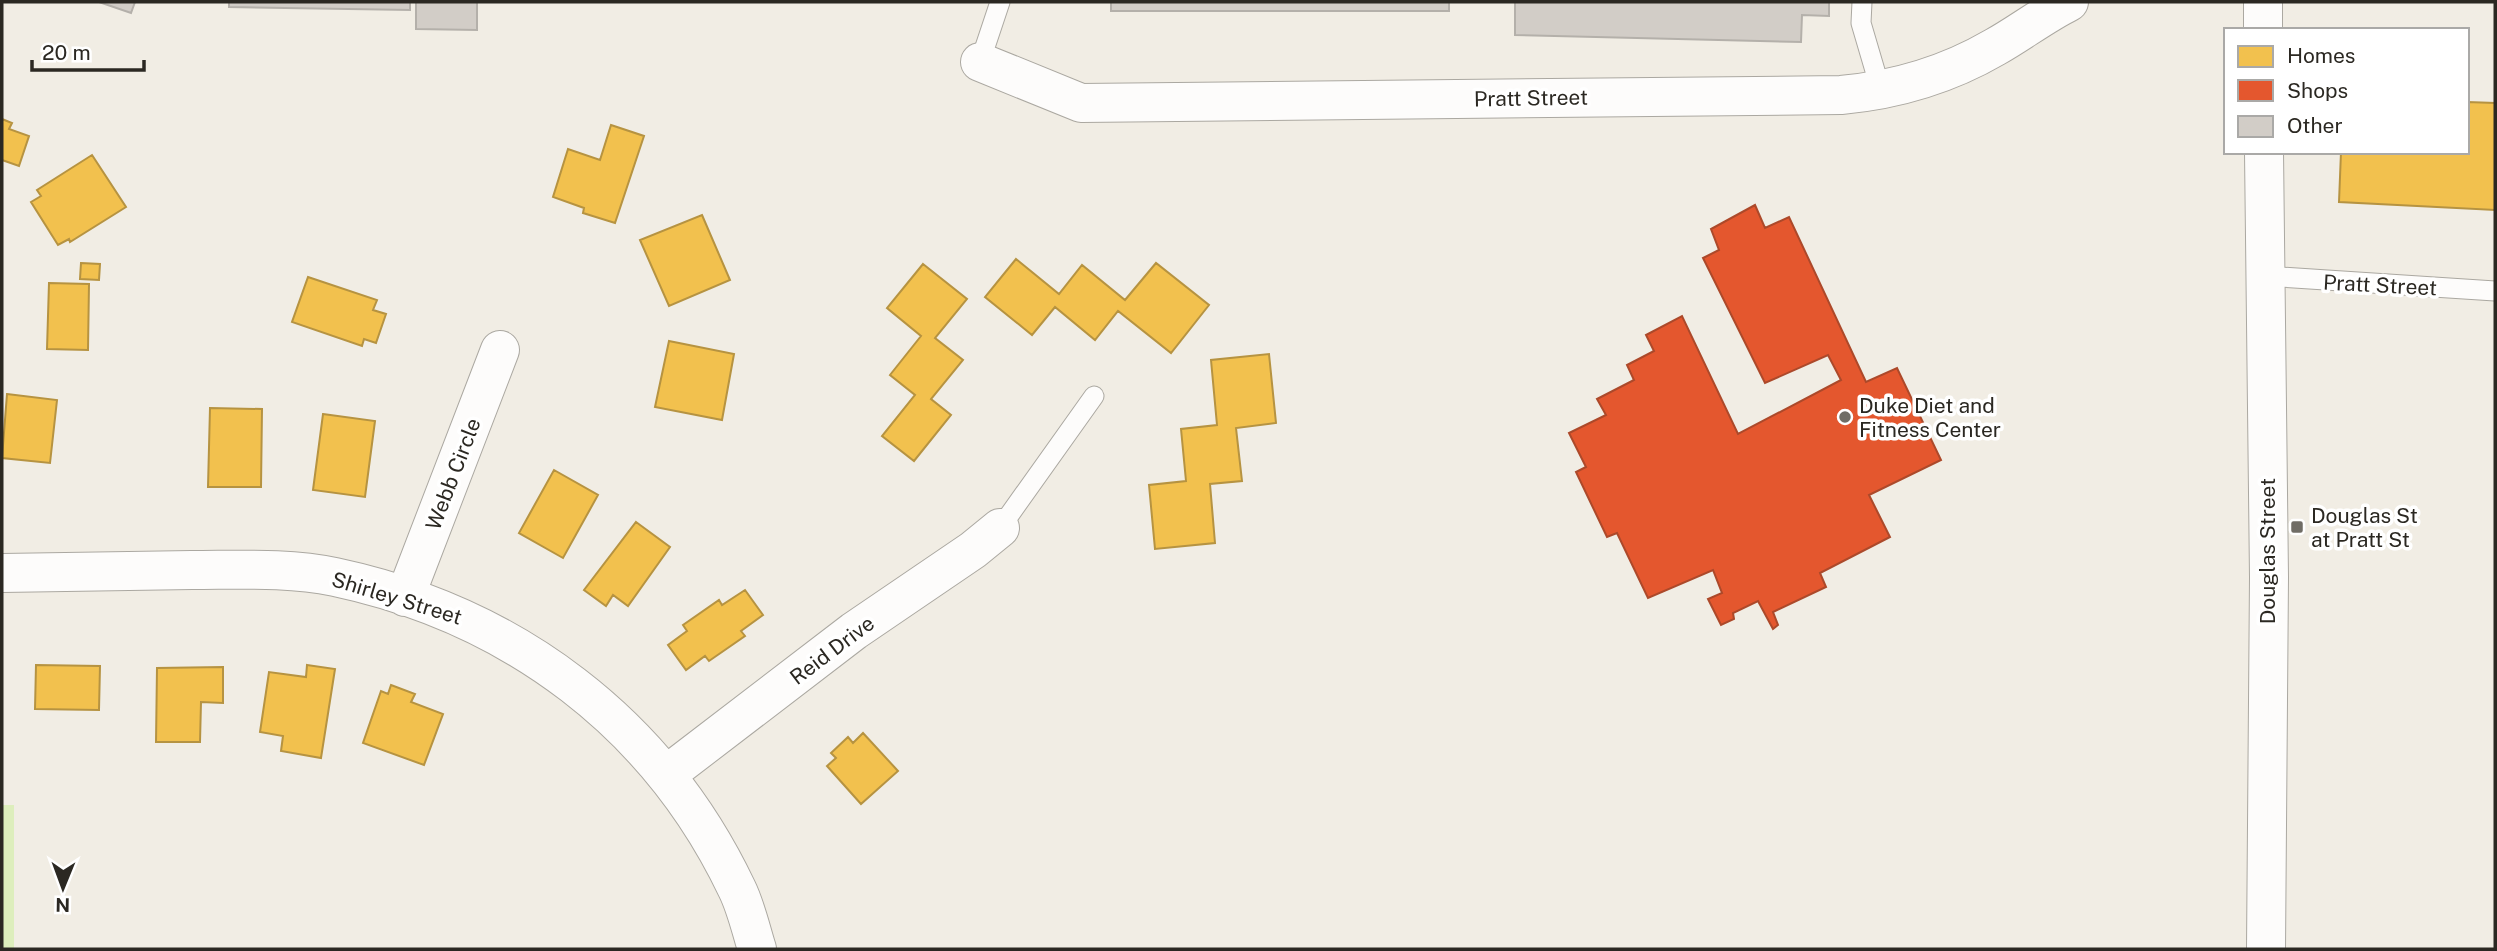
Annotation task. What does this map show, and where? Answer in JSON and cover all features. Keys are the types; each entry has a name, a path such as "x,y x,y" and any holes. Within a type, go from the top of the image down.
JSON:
{"street":[{"name":"Pratt Street","path":"981,62 1081,103 1841,95 1881,91 1925,79 1958,66 2069,2"},
{"path":"2263,2 2263,28"},
{"name":"Douglas Street","path":"2264,154 2269,577 2266,949"},
{"name":"Webb Circle","path":"405,597 500,351"},
{"name":"Reid Drive","path":"666,775 854,631 973,550 1000,528"},
{"name":"Shirley Street","path":"2,573 247,570 333,576 458,614 550,665 624,729 666,775 709,838 738,890 757,949"}],"lane":[{"path":"981,62 1000,2"},
{"path":"1862,2 1861,23 1881,91"},
{"name":"Pratt Street","path":"2265,276 2495,291"},
{"path":"1000,528 1094,396"}],"green space":[{"path":"2,805 14,805 14,949 2,949"}],"building: Homes":[{"path":"2469,102 2495,103 2495,210 2339,202 2341,154 2469,154"},
{"path":"2,119 12,123 9,129 29,136 19,166 2,160"},
{"path":"611,125 644,136 615,223 583,213 584,208 553,197 568,149 600,160"},
{"path":"92,155 126,207 70,242 69,239 58,245 31,202 41,196 37,190"},
{"path":"702,215 730,280 669,306 640,240"},
{"path":"1016,259 1059,294 1082,265 1125,300 1156,263 1209,305 1171,353 1118,311 1095,340 1055,307 1032,335 985,297"},
{"path":"81,263 100,264 99,280 80,279"},
{"path":"923,264 967,299 935,338 963,360 931,399 951,415 914,461 882,436 915,395 890,375 921,336 887,308"},
{"path":"308,277 377,300 373,310 386,314 376,343 364,339 362,346 292,322"},
{"path":"49,283 89,284 88,350 47,349"},
{"path":"669,341 734,354 722,420 655,407"},
{"path":"1269,354 1276,423 1236,428 1242,481 1210,484 1215,543 1155,549 1149,485 1186,481 1181,429 1217,425 1211,360"},
{"path":"7,394 57,400 50,463 2,458"},
{"path":"210,408 262,409 261,487 208,487"},
{"path":"323,414 375,421 365,497 313,490"},
{"path":"554,470 598,495 563,558 519,533"},
{"path":"636,522 670,547 628,606 613,595 606,606 584,590"},
{"path":"745,590 763,615 741,631 745,636 709,661 705,656 686,670 668,645 687,631 683,625 719,600 722,605"},
{"path":"36,665 100,666 99,710 35,709"},
{"path":"307,665 335,669 321,758 281,751 283,736 260,732 269,672 306,677"},
{"path":"223,667 223,703 201,702 200,742 156,742 157,668"},
{"path":"391,685 415,694 411,702 443,714 424,765 363,743 381,691 388,694"},
{"path":"863,733 898,771 861,804 827,766 836,758 831,753 848,737 853,743"}],"building: Shops":[{"name":"Duke Diet and Fitness Center","path":"1755,205 1765,228 1789,217 1866,382 1897,368 1941,460 1869,495 1890,537 1820,573 1826,587 1773,612 1778,625 1773,629 1758,601 1733,613 1734,619 1721,625 1708,599 1722,593 1713,570 1648,598 1617,533 1607,537 1576,472 1586,467 1569,433 1606,415 1597,399 1634,380 1627,365 1654,351 1646,335 1682,316 1738,434 1841,380 1828,355 1765,383 1703,258 1719,250 1711,229"}],"building: Other":[{"path":"99,2 135,2 131,13"},
{"path":"229,2 410,2 410,10 229,7"},
{"path":"416,2 477,2 477,30 416,29"},
{"path":"1111,2 1449,2 1449,11 1111,11"},
{"path":"1515,2 1829,2 1829,16 1802,15 1801,42 1515,35"}],"place":[{"name":"Duke Diet and Fitness Center","path":"1845,417"},
{"name":"Douglas St at Pratt St","path":"2297,527"}]}
